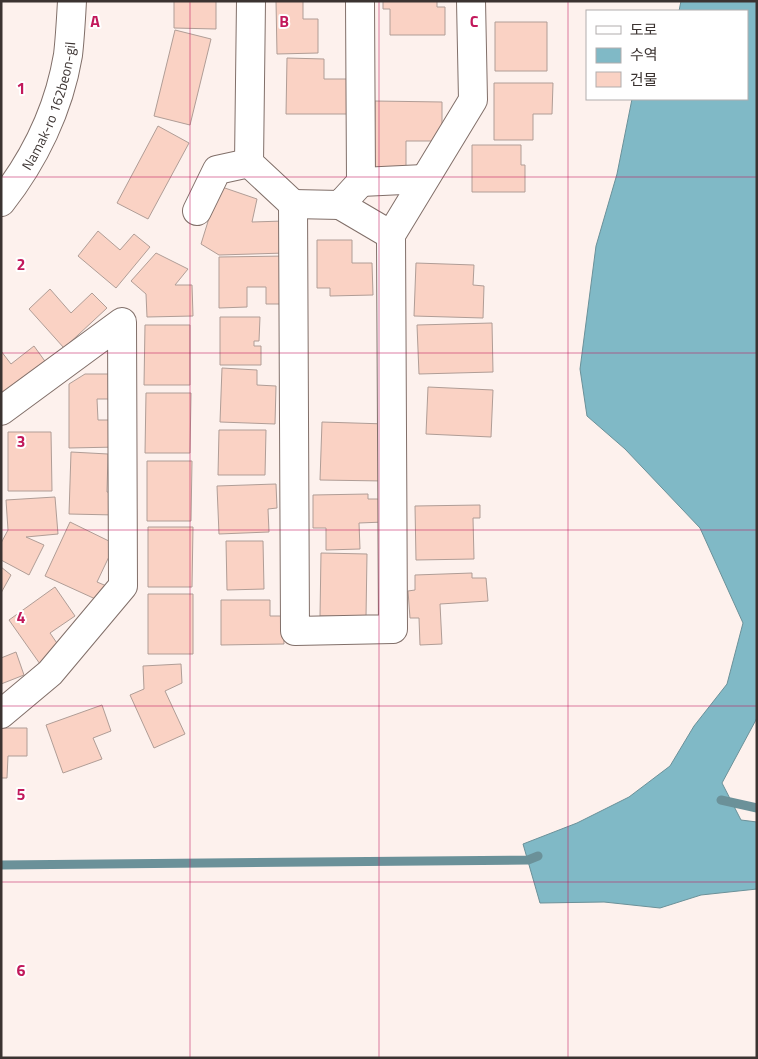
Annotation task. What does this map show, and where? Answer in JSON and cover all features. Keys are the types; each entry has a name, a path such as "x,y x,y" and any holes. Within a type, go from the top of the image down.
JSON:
{"street":[{"name":"Namak-ro 162beon-gil","path":"1,202 40,142 58,95 68,56 72,1"},
{"path":"251,1 249,163 293,204 340,205 391,236"},
{"path":"340,205 361,182 360,1"},
{"path":"293,204 295,631 393,629 391,236 473,100 472,1"},
{"path":"197,211 217,170 249,163"},
{"path":"361,182 424,179"},
{"path":"1,411 122,322 123,586 50,673 1,714"}],"water":[{"path":"681,1 757,1 757,718 722,783 741,820 757,822 757,889 701,895 660,908 604,902 540,903 523,844 577,823 629,797 670,766 694,726 727,684 743,623 700,528 625,449 587,416 580,369 596,246 617,174 632,100 748,100 748,10 679,10"}],"building":[{"path":"174,1 216,1 216,29 174,28"},
{"path":"276,1 303,1 303,19 318,19 318,53 277,54"},
{"path":"383,1 437,1 437,7 445,7 445,35 390,35 390,9 383,9"},
{"path":"495,22 547,22 547,71 495,71"},
{"path":"175,30 211,39 190,125 154,116"},
{"path":"287,58 324,59 324,79 350,79 351,114 286,114"},
{"path":"494,83 553,83 552,114 533,114 533,140 494,140"},
{"path":"375,101 442,102 442,131 436,141 406,141 406,169 374,169"},
{"path":"158,126 189,143 148,219 117,203"},
{"path":"472,145 521,145 521,165 525,165 525,192 472,192"},
{"path":"219,186 257,199 252,222 284,221 285,253 219,255 201,244"},
{"path":"98,231 120,250 134,234 150,247 116,288 78,256"},
{"path":"317,240 352,240 352,263 372,263 373,295 330,296 330,288 317,288"},
{"path":"156,253 188,269 175,285 192,285 193,316 147,317 146,294 131,281"},
{"path":"287,256 288,304 266,304 266,287 247,287 247,307 219,308 219,257"},
{"path":"416,263 474,265 473,285 484,286 483,318 414,316"},
{"path":"50,289 71,313 92,293 107,308 64,348 29,309"},
{"path":"220,317 260,317 259,341 254,341 254,346 261,346 261,365 220,365"},
{"path":"492,323 493,372 419,374 417,325"},
{"path":"145,325 190,325 190,385 144,385"},
{"path":"34,346 47,364 1,398 1,351 11,364"},
{"path":"222,368 257,370 257,385 276,386 275,424 220,422"},
{"path":"85,374 111,374 111,399 97,399 98,420 118,420 118,447 69,448 69,384"},
{"path":"428,387 493,390 491,437 426,434"},
{"path":"146,393 191,393 190,453 145,453"},
{"path":"322,422 386,424 384,481 320,480"},
{"path":"219,430 266,430 265,475 218,475"},
{"path":"8,432 51,432 52,491 8,491"},
{"path":"71,452 108,454 107,492 116,493 115,515 69,514"},
{"path":"147,461 192,461 191,521 147,521"},
{"path":"276,484 277,508 268,509 269,532 219,534 217,486"},
{"path":"368,494 368,499 384,499 384,522 359,523 360,549 326,550 326,528 313,528 313,495"},
{"path":"55,497 58,534 26,537 44,545 29,575 1,560 1,543 8,530 6,500"},
{"path":"480,505 480,518 473,518 474,559 416,560 415,506"},
{"path":"70,522 115,544 97,582 109,587 102,602 45,576"},
{"path":"148,527 193,527 192,587 148,587"},
{"path":"226,541 263,541 264,589 227,590"},
{"path":"321,553 367,554 366,617 320,616"},
{"path":"1,567 11,575 1,593"},
{"path":"472,573 472,578 486,578 488,601 440,604 442,644 420,645 419,618 410,618 408,591 415,590 415,575"},
{"path":"55,587 75,616 50,633 61,649 40,664 9,620"},
{"path":"148,594 193,594 193,654 148,654"},
{"path":"221,600 270,600 270,616 283,616 284,644 221,645"},
{"path":"16,652 24,675 1,684 1,658"},
{"path":"181,664 182,683 165,691 185,734 154,748 130,695 144,689 143,666"},
{"path":"102,705 111,731 93,738 102,759 63,773 46,725"},
{"path":"1,728 27,728 27,756 8,756 7,778 1,778"}],"waterway":[{"path":"721,800 757,808"},
{"path":"1,865 528,860 538,856"}]}
